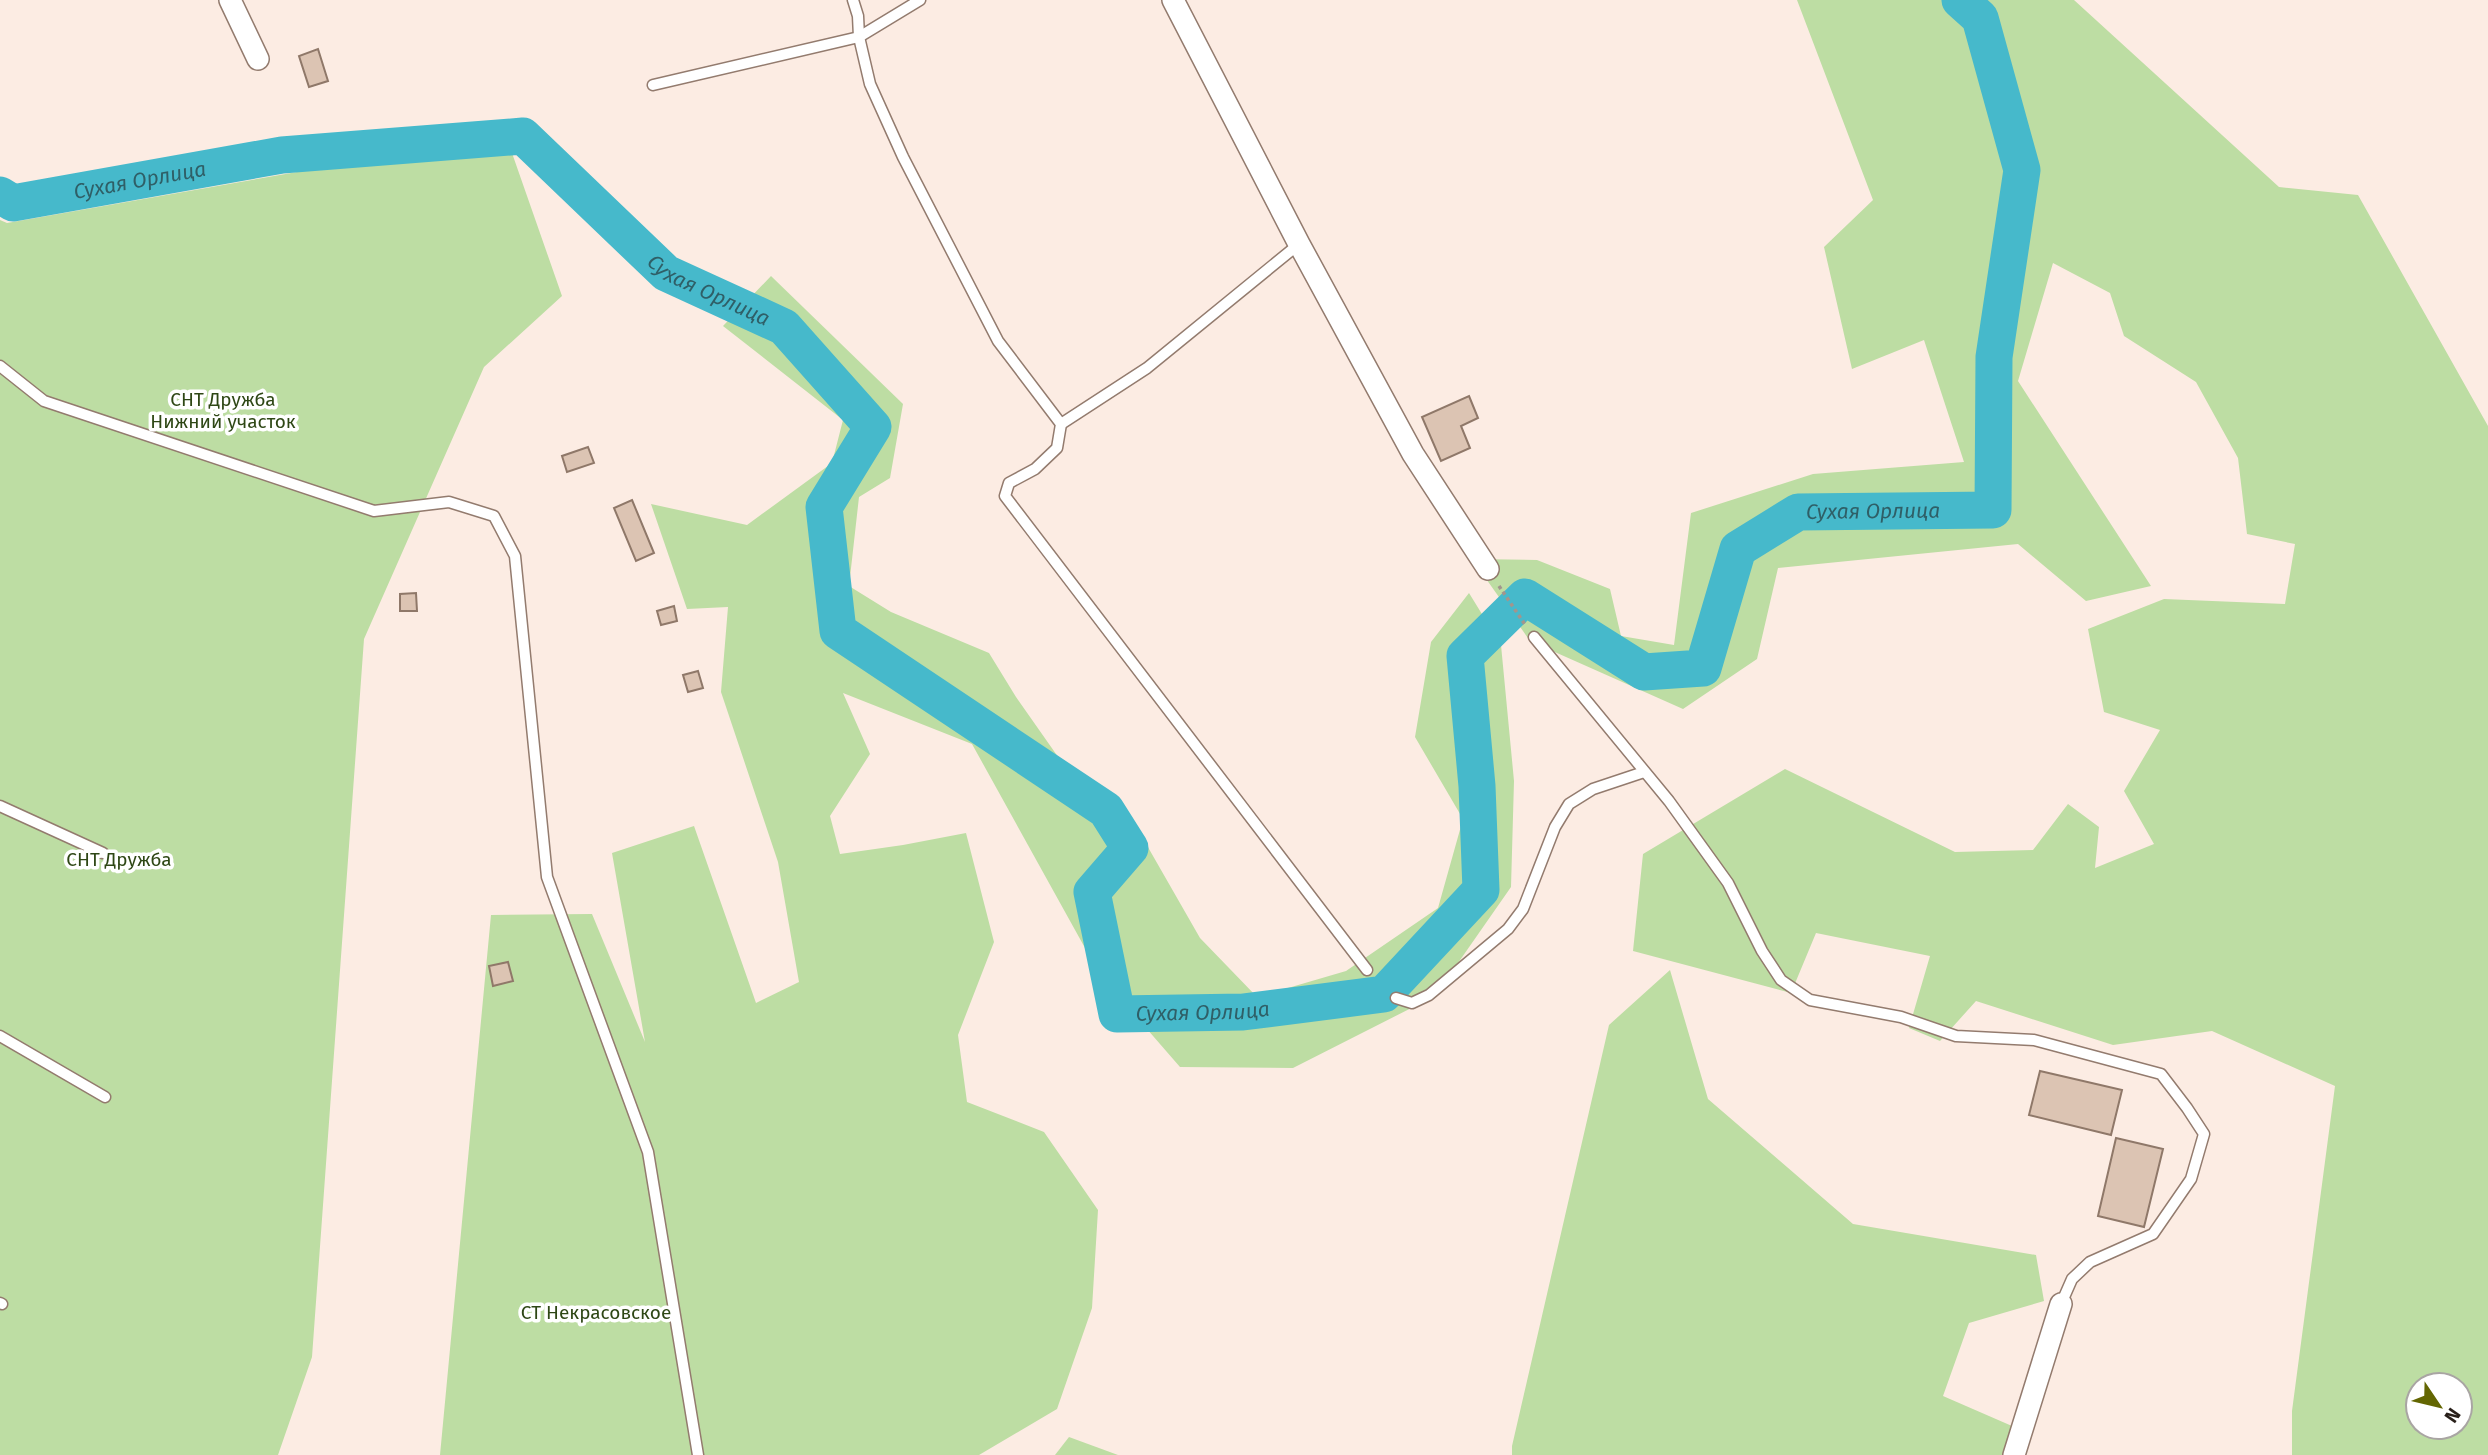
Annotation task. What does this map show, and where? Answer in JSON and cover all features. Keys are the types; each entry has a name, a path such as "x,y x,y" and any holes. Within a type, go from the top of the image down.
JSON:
{"street":[{"path":"230,0 258,59"},
{"path":"1173,0 1299,244 1413,454 1488,569"},
{"path":"2014,1455 2061,1304"}],"lane":[{"path":"853,0 870,84 903,157 998,341 1062,424"},
{"path":"653,85 859,37 920,0"},
{"path":"1299,244 1147,368 1062,424 1057,448 1035,469 1009,483 1005,496 1367,970"},
{"path":"0,366 44,401 374,511 449,502 494,516 515,556 547,877 648,1152 698,1455"},
{"path":"1534,637 1669,801 1728,883 1762,951 1781,980 1810,1000 1901,1017 1956,1037 2034,1040 2161,1074 2204,1134 2192,1179 2153,1234 2090,1262 2072,1279 2061,1304"},
{"path":"1396,998 1412,1003 1429,995 1508,929 1523,909 1555,827 1569,804 1592,789 1644,772"},
{"path":"0,806 103,853"},
{"path":"0,1035 104,1097"}],"path":[{"path":"1488,569 1534,637"}],"green space":[{"path":"1797,0 2074,0 2279,187 2358,195 2488,426 2488,1455 2292,1455 2292,1411 2335,1086 2212,1031 2113,1045 1976,1001 1940,1041 1909,1028 1930,956 1816,933 1791,993 1633,951 1643,854 1785,769 1955,852 2033,850 2068,804 2099,827 2095,868 2154,844 2124,791 2160,730 2104,712 2088,629 2164,599 2285,604 2295,544 2247,534 2238,458 2196,382 2124,336 2110,293 2053,263 2018,381 2151,586 2086,601 2018,544 1778,568 1757,659 1683,709 1530,641 1472,559 1537,560 1610,589 1621,636 1674,645 1691,513 1813,474 1964,462 1924,340 1852,369 1824,247 1873,200"},
{"name":"СНТ Дружба Нижний участок","path":"512,153 562,296 484,367 364,639 312,1357 278,1455 0,1455 0,220 7,223 377,158"},
{"name":"СТ Некрасовское","path":"771,276 903,404 890,478 859,497 849,586 891,612 989,653 1016,697 1082,791 1145,842 1200,938 1257,997 1346,971 1438,908 1463,819 1415,737 1431,642 1469,593 1501,645 1514,781 1511,887 1435,996 1293,1068 1180,1067 1100,975 972,744 843,693 870,754 830,816 840,854 966,833 994,942 958,1035 967,1102 1044,1132 1098,1210 1092,1308 1057,1409 979,1455 440,1455 491,915 592,914 645,1042 612,853 694,826 756,1003 799,982 778,862 721,692 728,607 687,609 651,504 747,525 832,463 843,420 723,326"},
{"path":"1670,970 1708,1099 1853,1224 2036,1255 2044,1301 1969,1323 1943,1396 2012,1426 2003,1455 1512,1455 1609,1025"},
{"path":"1069,1437 1118,1455 1055,1455"}],"building":[{"path":"318,49 328,81 309,87 299,56"},
{"path":"1469,396 1478,418 1461,426 1470,448 1441,461 1422,417"},
{"path":"588,447 594,463 567,472 562,456"},
{"path":"632,500 654,553 636,561 614,508"},
{"path":"416,593 417,611 400,611 400,594"},
{"path":"674,606 677,621 661,625 657,611"},
{"path":"698,671 703,688 688,692 683,675"},
{"path":"508,962 513,981 493,986 489,966"},
{"path":"2040,1071 2122,1090 2111,1135 2029,1115"},
{"path":"2116,1138 2163,1149 2144,1227 2098,1216"}],"waterway":[{"name":"Сухая Орлица","path":"0,195 13,203 282,155 523,136 666,273 784,327 873,427 824,507 838,631 1106,810 1130,848 1092,892 1117,1014 1243,1012 1384,994 1481,890 1477,786 1465,656 1525,597 1644,672 1703,668 1738,549 1798,512 1993,510 1994,357 2022,170 1980,18 1960,0"}],"park label":[{"name":"СНТ Дружба","path":"119,859"}]}
